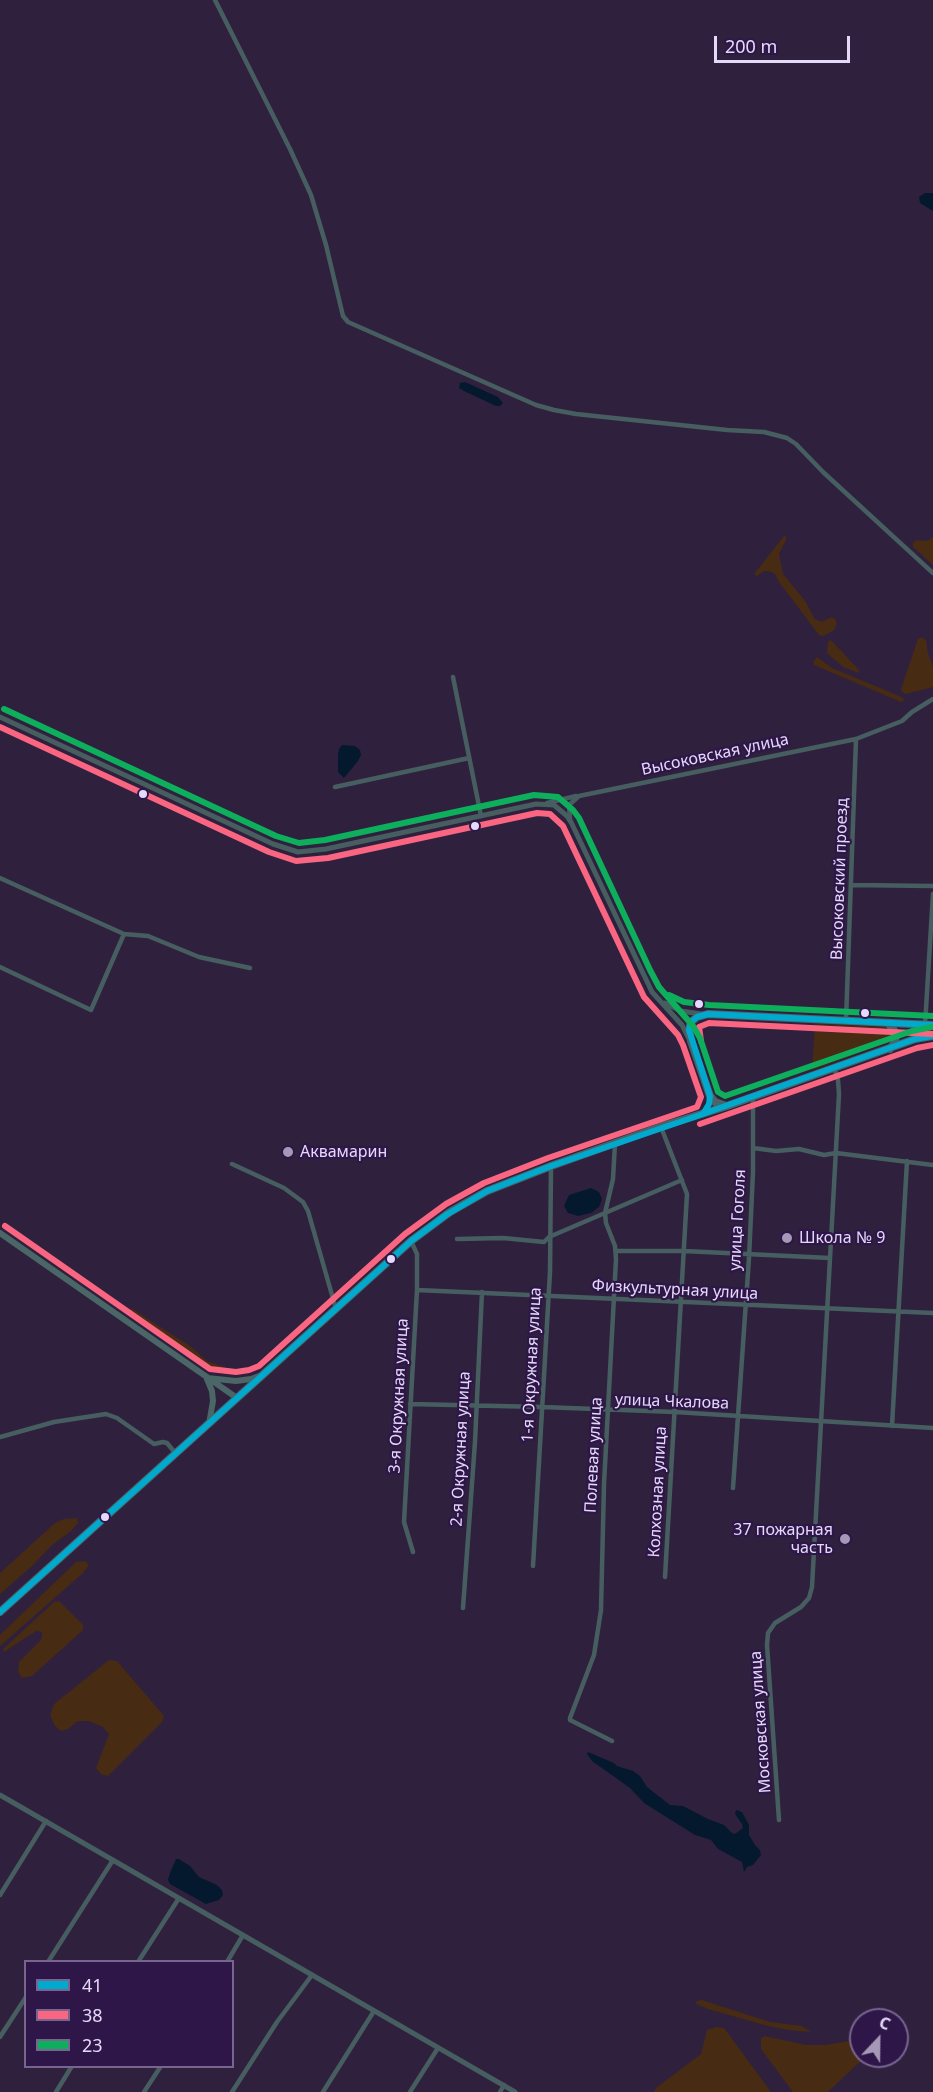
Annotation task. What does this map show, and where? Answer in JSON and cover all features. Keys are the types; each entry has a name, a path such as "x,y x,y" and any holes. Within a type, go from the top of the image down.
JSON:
{"highway":[{"path":"728,1106 715,1102 710,1096 689,1030 691,1022 697,1017 708,1014 929,1025"},
{"path":"888,1023 896,1033 890,1048"},
{"path":"0,1612 411,1241 450,1212 486,1191 551,1166 915,1039 933,1036"},
{"path":"703,1114 709,1104 710,1096"}],"main road":[{"path":"0,1233 237,1398"},
{"path":"207,1378 236,1381 264,1374"},
{"path":"207,1378 213,1401 208,1425"}],"street":[{"path":"215,0 290,149 310,195 324,237 345,320 536,405 554,410 778,434 796,444 933,573"},
{"path":"453,676 481,816"},
{"name":"Высоковская улица","path":"547,803 856,739 902,721 933,699"},
{"path":"0,717 297,852 326,849 547,803 559,808 571,822"},
{"name":"Высоковский проезд","path":"846,1021 856,739"},
{"path":"335,787 469,758"},
{"path":"579,796 569,805 571,822 642,974 652,992 682,1025 691,1041"},
{"path":"0,878 124,934 148,936 199,957 250,968"},
{"path":"852,885 933,886"},
{"path":"929,1025 933,894"},
{"path":"0,967 91,1010 124,934"},
{"path":"652,992 675,1009 708,1014"},
{"name":"Московская улица","path":"779,1820 767,1645 768,1633 775,1623 806,1603 811,1592 839,1094 834,1067"},
{"name":"улица Гоголя","path":"733,1488 749,1254 753,1097"},
{"name":"Колхозная улица","path":"661,1127 687,1194 665,1577"},
{"path":"605,1213 614,1179 615,1143"},
{"path":"753,1148 776,1151 799,1149 824,1155 836,1153 933,1165"},
{"path":"892,1426 907,1161"},
{"path":"232,1164 284,1188 303,1202 308,1211 336,1309"},
{"name":"1-я Окружная улица","path":"533,1566 548,1295 551,1166"},
{"path":"457,1239 503,1238 544,1242 549,1237 682,1180"},
{"name":"Полевая улица","path":"605,1213 616,1251 600,1610 597,1644 570,1720 612,1741"},
{"name":"3-я Окружная улица","path":"411,1241 417,1254 417,1290 404,1522 413,1552"},
{"path":"616,1251 684,1251 830,1258"},
{"name":"Физкультурная улица","path":"417,1290 933,1313"},
{"name":"2-я Окружная улица","path":"463,1608 482,1292"},
{"name":"улица Чкалова","path":"410,1404 675,1412 933,1428"},
{"path":"0,1437 54,1422 106,1414 117,1418 154,1444 167,1443 176,1454"},
{"path":"0,1795 515,2092"},
{"path":"0,1895 46,1821"},
{"path":"49,1960 113,1860"},
{"path":"139,1960 178,1898"},
{"path":"228,1960 243,1935"},
{"path":"232,2092 277,2022 312,1975"},
{"path":"0,2037 24,2000"},
{"path":"323,2092 374,2011"},
{"path":"410,2092 438,2048"},
{"path":"56,2092 71,2068"},
{"path":"146,2091 159,2068"},
{"path":"500,2092 504,2085"}],"shaded area":[{"path":"784,536 786,540 779,554 783,574 806,602 814,618 821,622 832,617 837,623 834,630 823,636 819,635 775,574 764,571 757,576 754,574"},
{"path":"933,537 933,565 913,547 913,543 916,540 927,541"},
{"path":"921,637 926,640 933,667 933,687 906,694 901,689 918,639"},
{"path":"831,640 859,670 859,673 843,667 827,653 828,642"},
{"path":"817,657 832,668 897,695 904,701 901,702 814,665 813,662"},
{"path":"815,1024 884,1027 889,1030 892,1040 812,1070"},
{"path":"131,1308 190,1346 207,1361 235,1371 258,1365 236,1373 220,1371 205,1365 130,1311"},
{"path":"77,1518 78,1523 71,1531 52,1545 0,1594 0,1573 55,1523 64,1519"},
{"path":"85,1561 89,1565 83,1573 0,1646 0,1635 76,1562"},
{"path":"59,1601 83,1625 83,1630 32,1676 22,1678 18,1672 19,1662 39,1642 42,1632 36,1631 4,1652 3,1649 54,1602"},
{"path":"109,1660 117,1661 164,1716 162,1722 108,1776 101,1774 96,1768 109,1734 103,1727 89,1721 78,1721 68,1729 61,1731 55,1726 50,1715 54,1704"},
{"path":"702,2000 770,2022 802,2026 811,2032 764,2025 696,2004 697,2001"},
{"path":"716,2027 724,2028 771,2092 654,2092 656,2088 701,2054 707,2030"},
{"path":"765,2036 806,2045 849,2041 849,2068 853,2068 828,2092 793,2092 761,2049 761,2038"}],"water":[{"path":"925,193 933,193 933,211 920,203 919,197"},
{"path":"465,382 498,397 503,403 496,406 459,388 460,383"},
{"path":"342,745 355,746 360,750 361,755 344,778 338,772 338,755"},
{"path":"591,1188 599,1192 602,1199 599,1207 591,1213 578,1216 568,1213 564,1206 569,1195"},
{"path":"588,1752 633,1771 640,1776 647,1787 670,1805 683,1806 724,1825 732,1833 735,1834 743,1828 735,1814 736,1810 742,1812 749,1825 749,1835 761,1855 744,1872 742,1862 718,1849 711,1840 695,1835 644,1803 630,1788 592,1761"},
{"path":"176,1859 190,1866 199,1877 217,1885 223,1895 219,1900 206,1904 170,1884 168,1880"}],"transit line":[{"name":"23","path":"4,709 276,836 299,843 325,840 534,795 558,797 579,818 650,970 659,987 693,1026 700,1038 718,1092 725,1096 912,1031 932,1027"},
{"name":"38","path":"0,727 269,852 296,861 328,858 537,813 550,814 563,826 644,997 678,1035 701,1097 697,1107 548,1158 484,1183 446,1204 405,1234 259,1366 249,1370 236,1372 210,1369 5,1226"},
{"name":"23","path":"669,995 684,1002 709,1005 933,1016"},
{"name":"41","path":"0,1612 411,1241 446,1215 487,1191 551,1166 703,1114 709,1104 710,1096 689,1030 691,1022 697,1017 708,1014 933,1025"},
{"name":"38","path":"701,1041 699,1027 709,1023 933,1034"},
{"name":"41","path":"697,1116 915,1039 933,1036"},
{"name":"38","path":"700,1124 917,1048 933,1045"}],"place":[{"name":"Аквамарин","path":"288,1152"},
{"name":"Школа № 9","path":"787,1238"},
{"name":"37 пожарная часть","path":"845,1539"}]}
